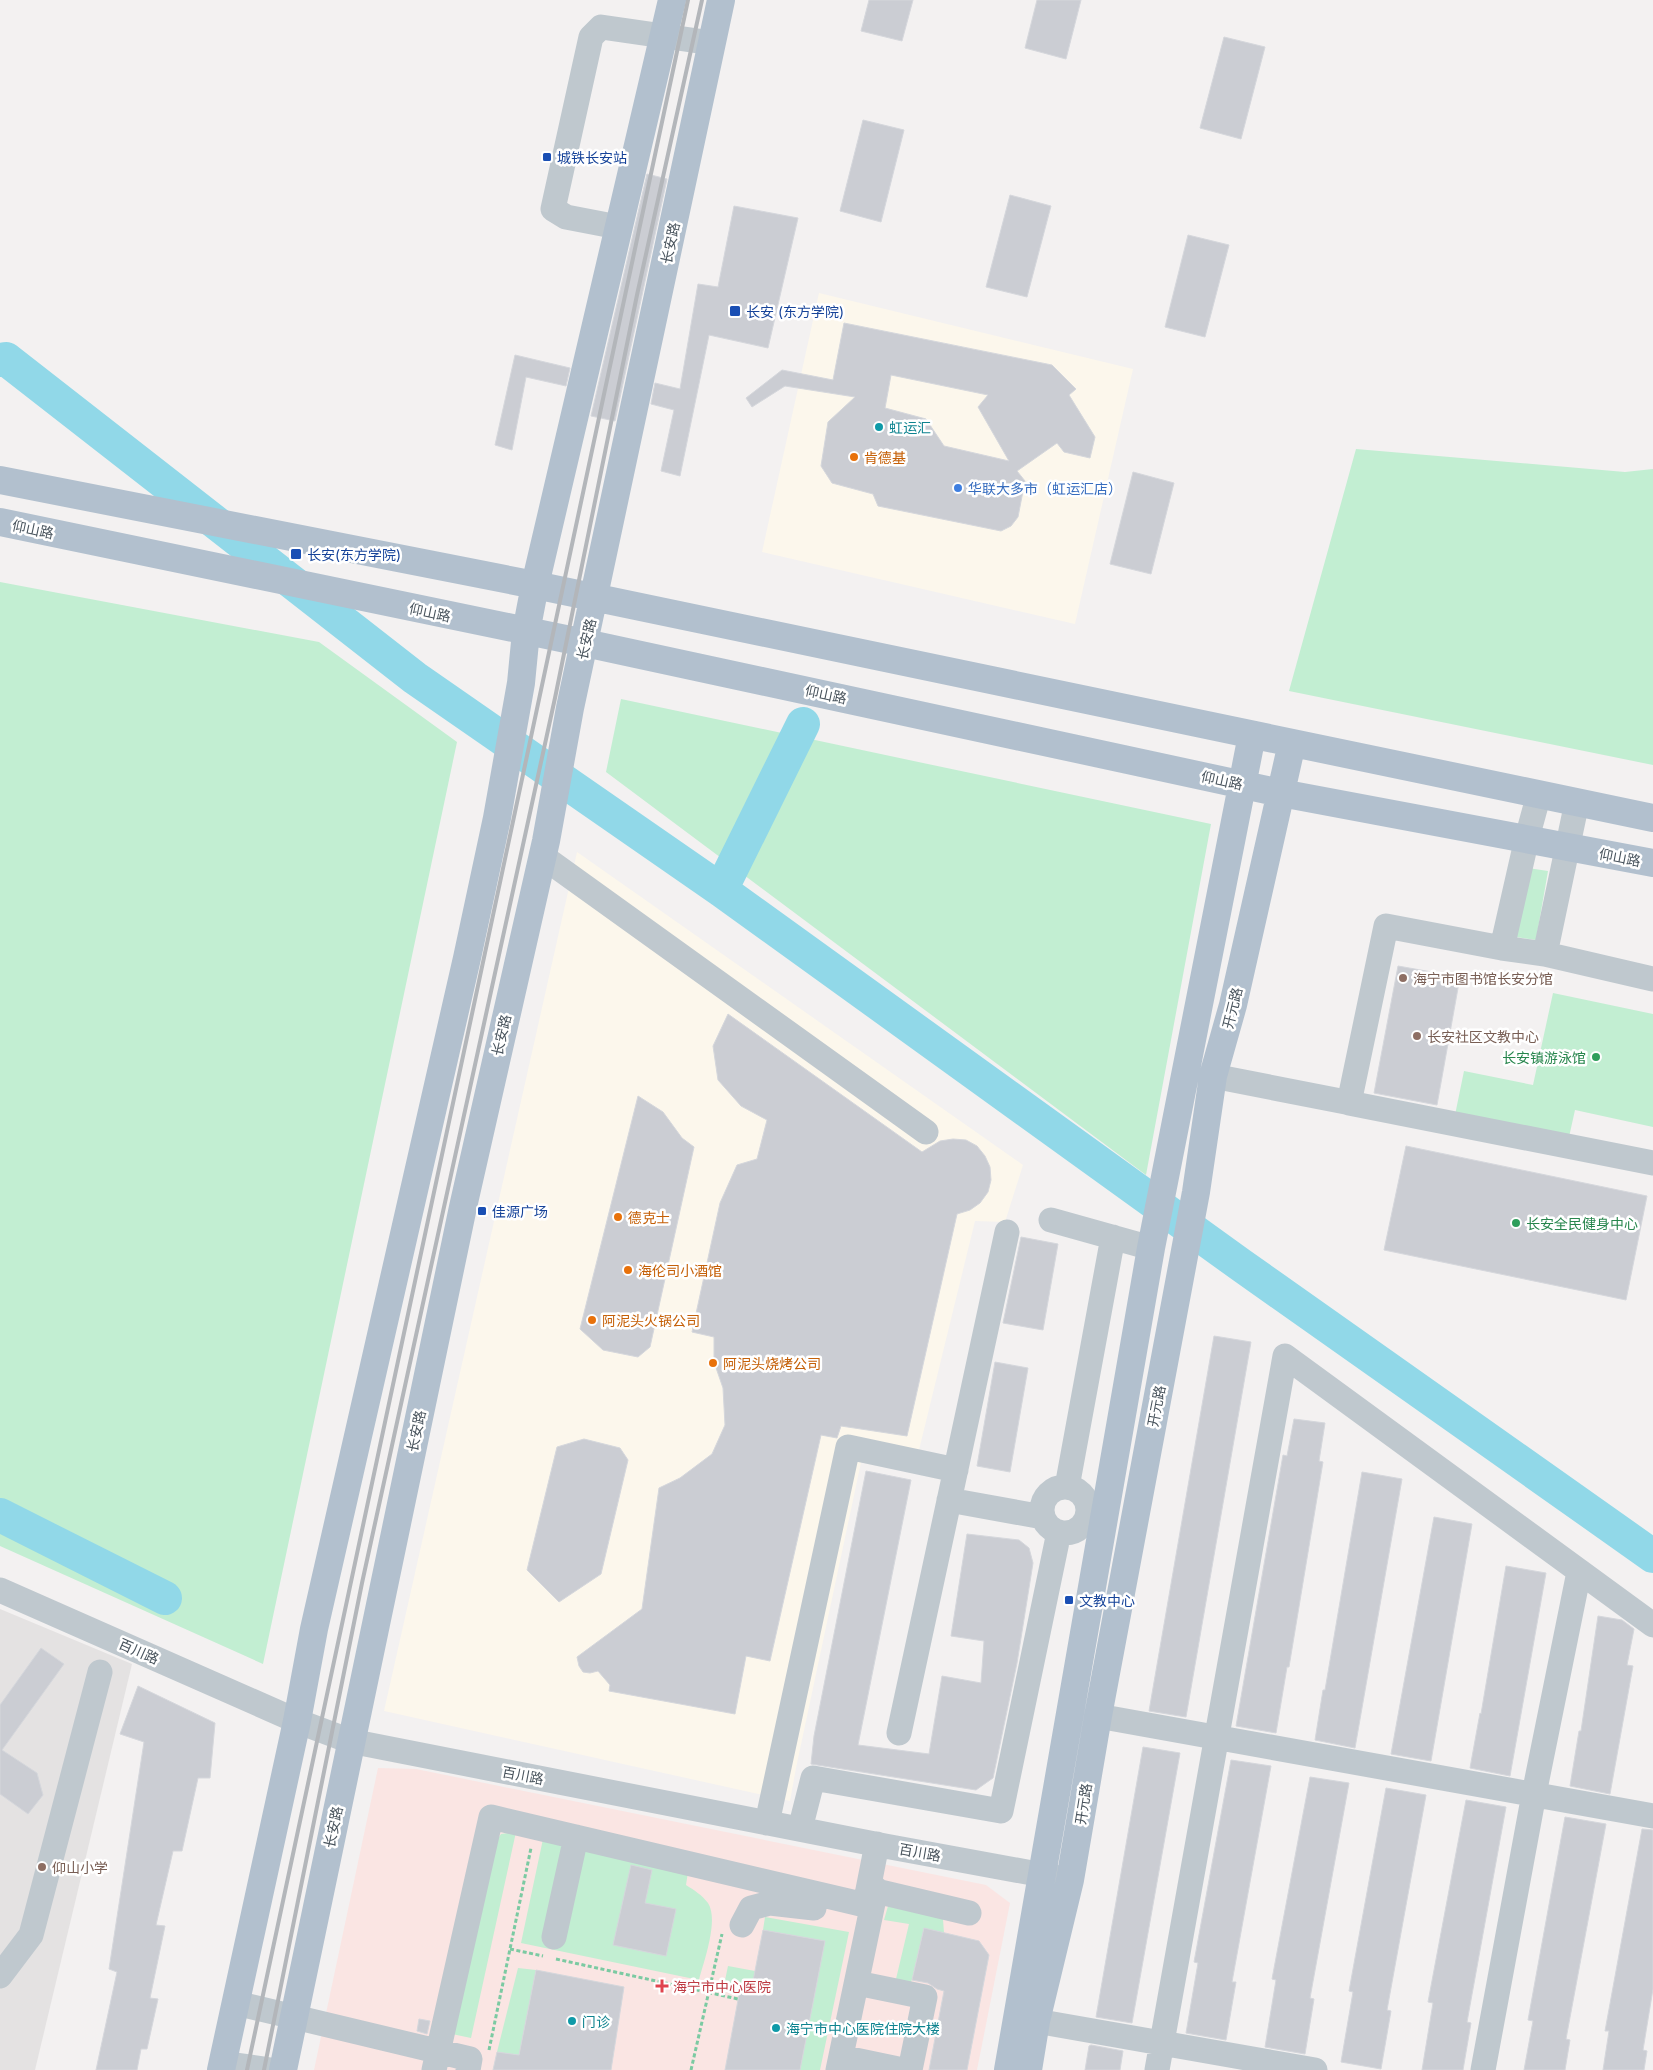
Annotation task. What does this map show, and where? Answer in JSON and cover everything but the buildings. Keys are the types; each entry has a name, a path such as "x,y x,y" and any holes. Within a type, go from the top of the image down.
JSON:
{"main road":[{"path":"222,2067 297,1721 316,1619 467,958 497,818 521,683 526,632 535,585 672,0"},
{"name":"长安路","path":"283,2070 472,1162 544,849 570,708 721,0"},
{"path":"0,480 535,585 1653,818"},
{"name":"仰山路","path":"0,522 761,680 1281,793 1653,863"},
{"path":"1241,784 1252,735"},
{"name":"开元路","path":"1028,2070 1036,2021 1070,1880 1098,1716 1196,1192 1213,1076 1233,1005 1292,743"},
{"name":"开元路","path":"1008,2070 1043,1875 1096,1515 1153,1238 1241,784"}],"street":[{"path":"618,227 566,217 553,209 591,38 601,26 712,43"},
{"path":"1502,948 1526,838 1539,794"},
{"path":"1545,954 1566,846 1577,802"},
{"path":"544,849 926,1132"},
{"path":"1356,1104 1349,1103 1386,926 1502,948 1545,954 1653,980"},
{"path":"1213,1076 1653,1163"},
{"path":"1051,1220 1113,1237 1153,1238"},
{"path":"899,1733 1007,1232"},
{"path":"1067,1487 1113,1237"},
{"path":"1157,2070 1285,1356 1579,1572 1653,1624"},
{"path":"767,1823 848,1447 1048,1517 1066,1533 1080,1527 1096,1515 1087,1506 1081,1493 1067,1487 1053,1490 1048,1517 1001,1811 813,1778 800,1829"},
{"path":"1483,2070 1534,1794 1579,1572"},
{"name":"百川路","path":"0,1590 297,1721 350,1741 1070,1880"},
{"path":"0,1976 31,1935 100,1672"},
{"path":"1098,1716 1653,1816"},
{"path":"436,2061 491,1817 865,1905 881,1845"},
{"path":"554,1937 576,1837"},
{"path":"881,1845 876,1891 840,2063 903,2070"},
{"path":"876,1891 969,1913"},
{"path":"732,1928 751,1908 770,1903 800,1905 870,1921"},
{"path":"857,1983 925,1997 910,2070"},
{"path":"236,2003 294,2018 436,2061 470,2059 468,2070"},
{"path":"1036,2021 1315,2070"},
{"path":"222,2067 271,2070"}],"path":[{"path":"489,2051 535,1828"},
{"path":"691,2070 708,1993 732,1928"},
{"path":"510,1948 738,1999"}],"shaded area":[{"path":"819,293 1133,369 1075,624 762,552"},
{"path":"577,852 1023,1165 1005,1222 975,1221 919,1450 866,1439 790,1801 384,1711"},
{"name":"仰山小学","path":"0,1609 132,1664 35,2070 0,2070"},
{"name":"海宁市中心医院","path":"378,1768 416,1769 986,1885 1010,1903 977,2070 314,2070"}],"green space":[{"path":"1356,449 1625,472 1653,469 1653,765 1289,691"},
{"path":"0,582 319,642 457,742 263,1664 0,1546"},
{"path":"621,699 1211,824 1146,1175 606,772"},
{"path":"1528,868 1548,871 1536,940 1516,937"},
{"name":"长安镇游泳馆","path":"1553,993 1653,1014 1653,1127 1575,1110 1569,1137 1455,1115 1464,1071 1533,1085"},
{"path":"516,1832 471,2038 452,2034 495,1843 501,1834"},
{"path":"543,1839 688,1872 686,1885 701,1895 711,1910 710,1941 699,1980 521,1943"},
{"path":"888,1906 943,1919 944,1933 924,1928 911,1983 896,1979 909,1924 884,1920"},
{"path":"765,1917 849,1932 820,2070 800,2070 825,1941 763,1930"},
{"path":"728,1966 755,1971 752,1986 742,1984 739,1993 723,1990"},
{"path":"518,1968 536,1970 519,2055 497,2052"}],"waterway":[{"path":"0,360 6,359 415,678 721,890 1241,1265 1653,1556"},
{"path":"721,890 803,724"},
{"path":"0,1515 165,1598"}],"railway":[{"path":"247,2070 688,0"},
{"path":"264,2070 362,1583 555,698 637,295 702,0"}],"place":[{"name":"城铁长安站","path":"547,157"},
{"name":"长安 (东方学院)","path":"735,311"},
{"name":"虹运汇","path":"879,427"},
{"name":"肯德基","path":"854,457"},
{"name":"华联大多市（虹运汇店）","path":"958,488"},
{"name":"长安(东方学院)","path":"296,554"},
{"name":"海宁市图书馆长安分馆","path":"1403,978"},
{"name":"长安社区文教中心","path":"1417,1036"},
{"name":"长安镇游泳馆","path":"1596,1057"},
{"name":"佳源广场","path":"482,1211"},
{"name":"德克士","path":"618,1217"},
{"name":"长安全民健身中心","path":"1516,1223"},
{"name":"海伦司小酒馆","path":"628,1270"},
{"name":"阿泥头火锅公司","path":"592,1320"},
{"name":"阿泥头烧烤公司","path":"713,1363"},
{"name":"文教中心","path":"1069,1600"},
{"name":"仰山小学","path":"42,1867"},
{"name":"海宁市中心医院","path":"662,1986"},
{"name":"门诊","path":"572,2021"},
{"name":"海宁市中心医院住院大楼","path":"776,2028"}]}
